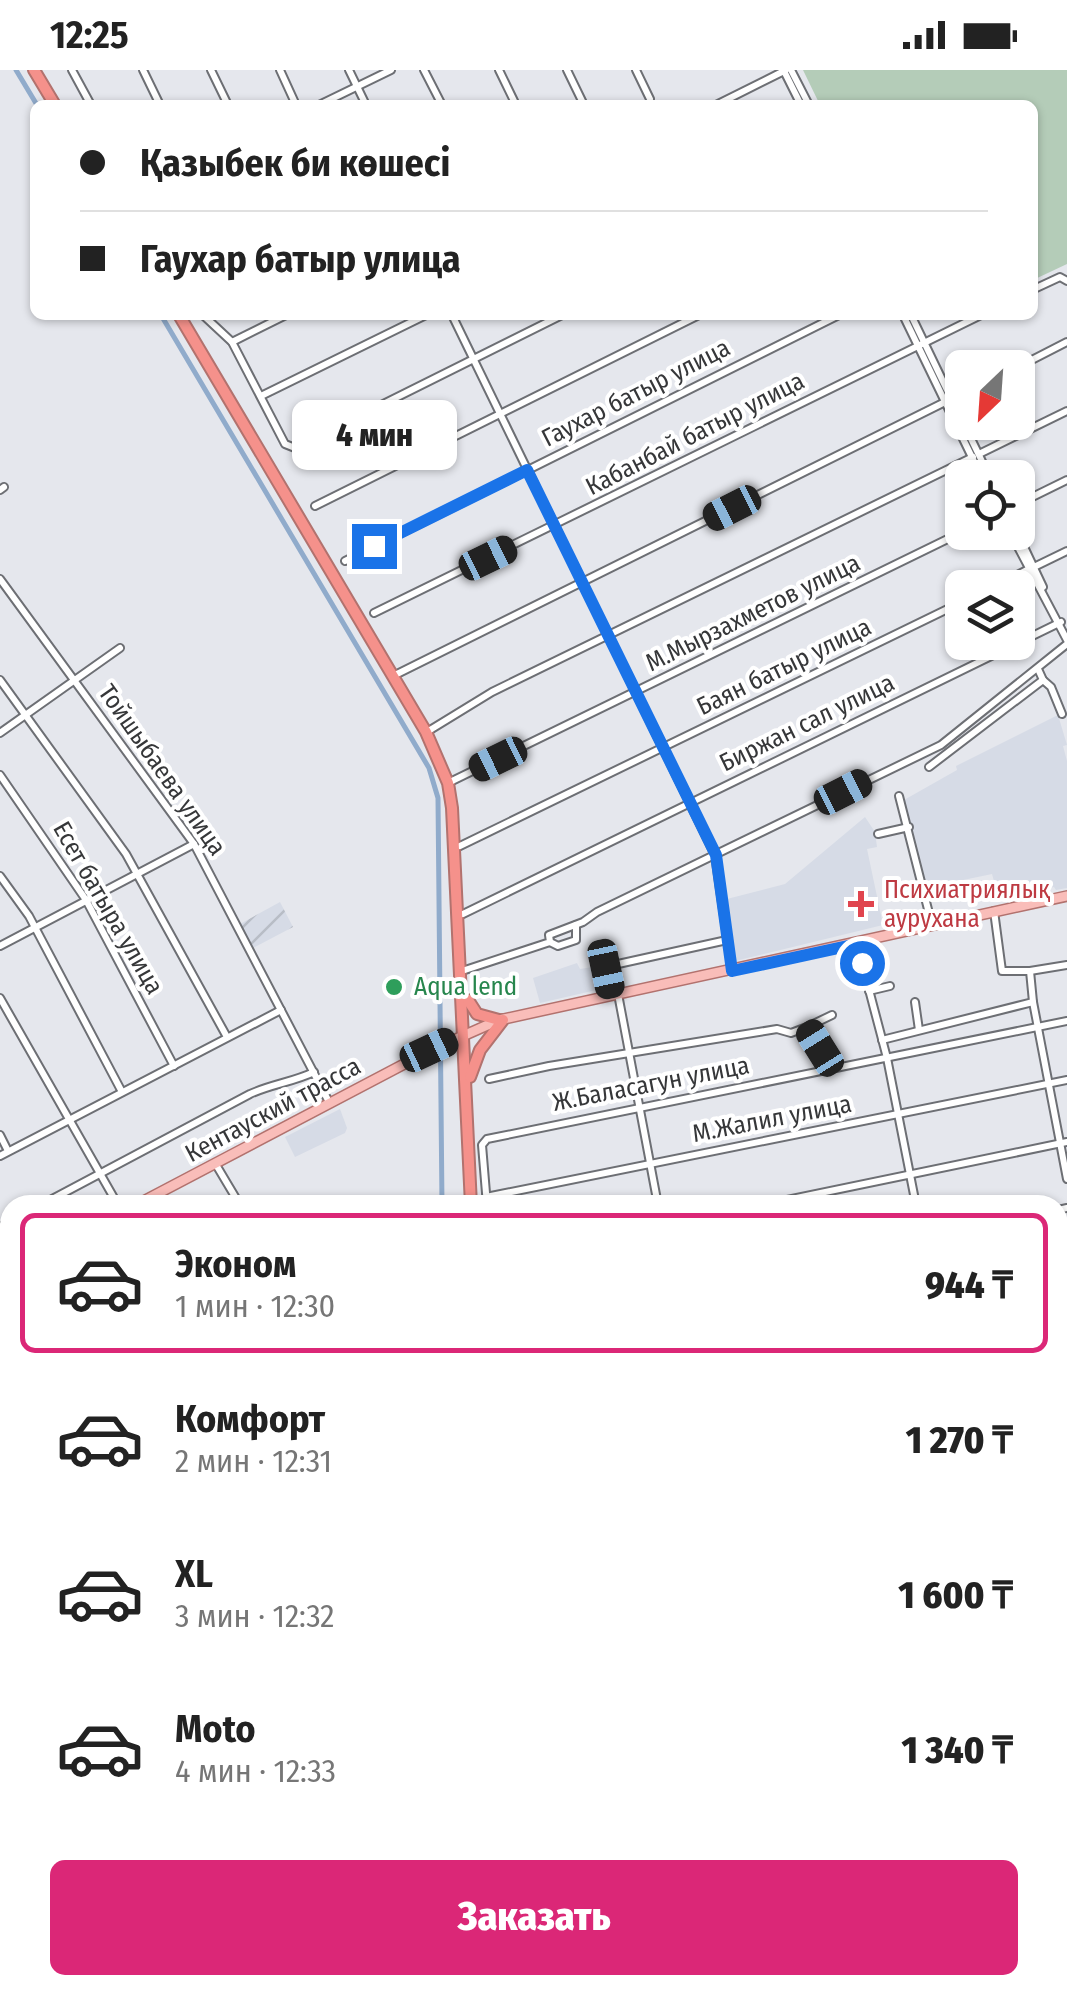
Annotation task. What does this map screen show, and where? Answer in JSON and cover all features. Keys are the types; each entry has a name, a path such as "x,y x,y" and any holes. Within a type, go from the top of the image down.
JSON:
{"highway":[{"path":"37,70 54,100"},
{"path":"185,320 430,730 452,782 460,846 468,1000 465,1033 479,1195"},
{"path":"185,320 440,760 452,808 479,1195"},
{"path":"468,1000 477,1014 501,1020 484,1044 470,1078"}],"main road":[{"name":"Кентауский трасса","path":"155,1195 429,1050 501,1020 1067,896"}],"street":[{"path":"72,70 87,100"},
{"path":"143,70 158,100"},
{"path":"210,70 225,100"},
{"path":"280,70 294,100"},
{"path":"349,70 364,100"},
{"path":"329,100 392,70"},
{"path":"424,70 439,100"},
{"path":"499,70 514,100"},
{"path":"567,70 582,100"},
{"path":"636,70 650,99"},
{"path":"726,100 786,70"},
{"path":"786,70 798,100"},
{"path":"786,70 805,100"},
{"path":"1038,288 1063,279"},
{"path":"208,320 232,342 285,444 295,448 552,320"},
{"path":"232,342 276,320"},
{"path":"260,396 416,320"},
{"path":"455,320 716,855 732,971"},
{"path":"315,506 689,320"},
{"name":"Гаухар батыр улица","path":"345,561 829,320"},
{"path":"905,320 921,343"},
{"path":"913,320 945,393"},
{"name":"Кабанбай батыр улица","path":"374,613 970,320"},
{"path":"1035,358 1067,342"},
{"path":"397,674 945,403"},
{"path":"430,730 492,692 1067,411"},
{"path":"968,440 979,460"},
{"path":"970,440 977,460"},
{"path":"1035,496 1067,480"},
{"name":"М.Мырзахметов улица","path":"452,782 945,540"},
{"path":"550,942 550,936 941,744 1038,669 1067,642 1022,550"},
{"path":"1028,570 1067,550"},
{"name":"Тойшыбаева улица","path":"0,579 194,844 328,1102"},
{"name":"Баян батыр улица","path":"460,846 945,610"},
{"path":"1059,623 1067,632"},
{"name":"Биржан сал улица","path":"463,914 1059,623"},
{"path":"0,733 120,648"},
{"path":"1038,669 1043,680 1052,686 1062,714"},
{"path":"0,680 138,872 228,1037"},
{"path":"930,766 1043,680"},
{"name":"Есет батыра улица","path":"0,775 86,900 174,1066"},
{"path":"899,796 932,925"},
{"path":"878,834 909,827"},
{"path":"0,946 194,844"},
{"path":"0,876 36,928 122,1092"},
{"path":"994,912 1002,971 1067,965"},
{"path":"466,970 550,942 558,946 576,940 576,925"},
{"path":"656,1195 630,1056 606,969 726,940"},
{"path":"857,944 887,1058 914,1195"},
{"path":"1030,971 1037,1028 1064,1143 1067,1180"},
{"path":"870,992 890,986"},
{"path":"0,998 112,1195"},
{"path":"915,1002 919,1030"},
{"path":"882,1040 1033,1002"},
{"path":"0,1156 282,1010"},
{"path":"488,1079 777,1029 791,1033 832,1014"},
{"name":"Ж.Баласагун улица","path":"480,1195 484,1140 1067,1021"},
{"path":"807,1027 832,1068"},
{"path":"59,1195 250,1094 314,1072"},
{"name":"М.Жалил улица","path":"515,1195 1067,1080"},
{"path":"0,1135 8,1151"},
{"path":"811,1195 1064,1143"},
{"path":"215,1163 234,1195"}],"shaded area":[{"path":"1058,715 1067,745 1063,746 1067,761 1067,888 1054,887 999,899 992,874 925,888 904,800 957,770 956,766"},
{"path":"865,817 875,832 877,847 867,849 883,925 735,961 723,900 785,884"},
{"path":"280,902 293,927 253,948 240,924"},
{"path":"577,963 580,969 599,966 605,988 540,1003 533,978"},
{"path":"340,1109 345,1133 295,1157 285,1137"}],"green space":[{"path":"803,70 1067,70 1067,264 1038,278 1038,100 818,100"}],"waterway":[{"path":"16,70 34,100"},
{"path":"164,320 429,768 438,798 442,1195"}],"place":[{"name":"Психиатриялық аурухана","path":"861,904"},
{"name":"Aqua lend","path":"394,987"}],"route":[{"path":"374,546 527,470 716,855 732,971 857,944 862,963"}]}
